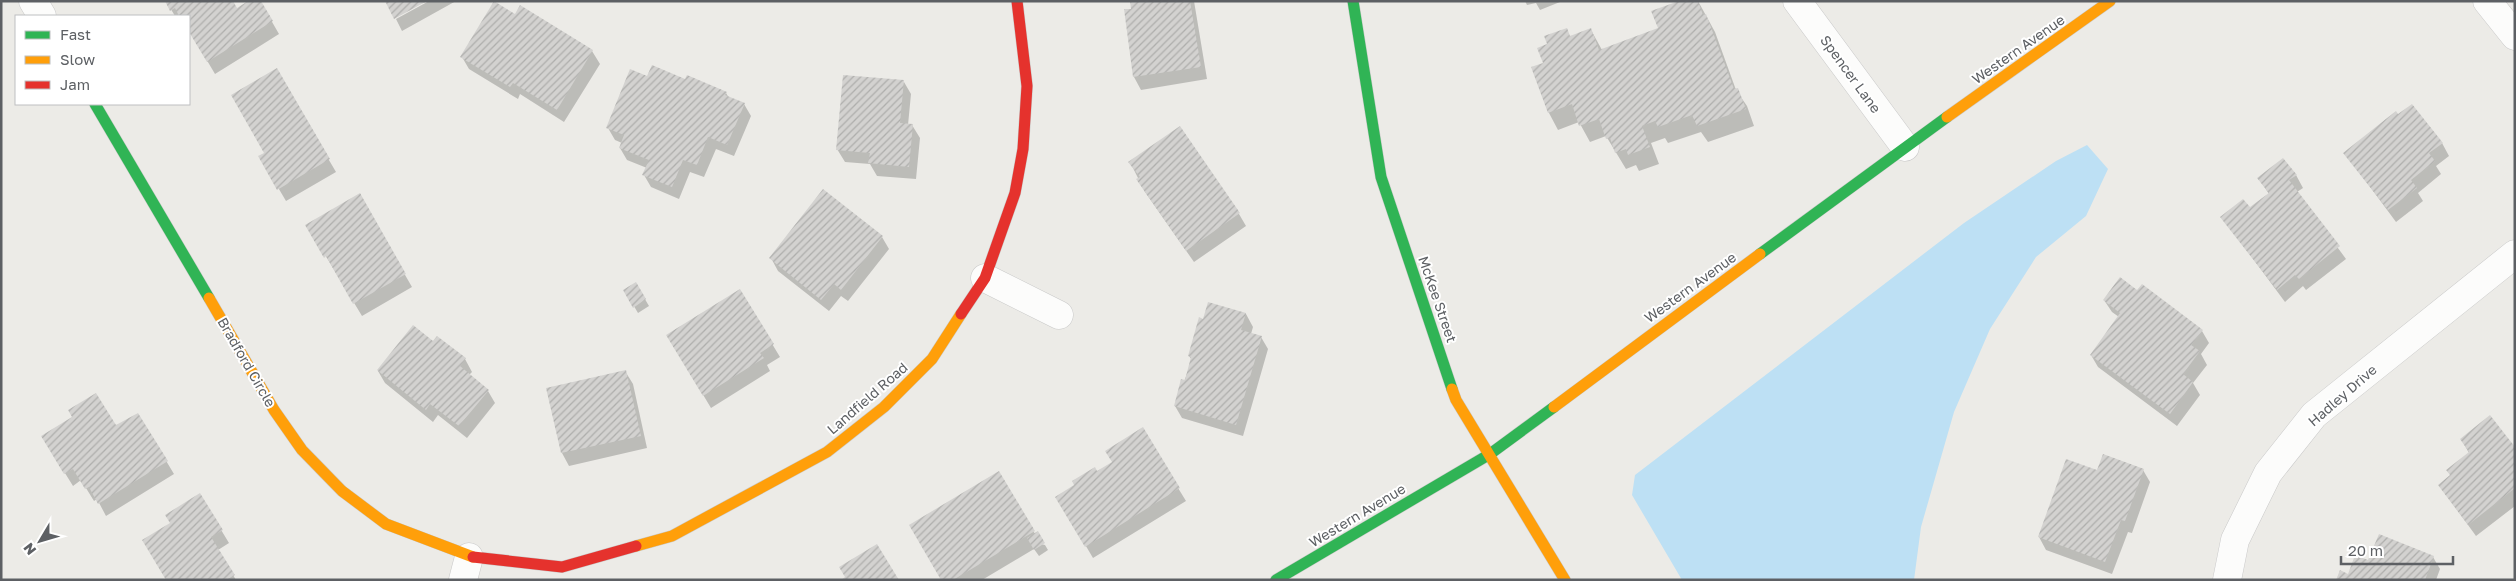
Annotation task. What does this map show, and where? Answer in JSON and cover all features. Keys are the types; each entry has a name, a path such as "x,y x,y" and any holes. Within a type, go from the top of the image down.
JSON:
{"street":[{"path":"33,1 41,15"},
{"name":"Landfield Road","path":"465,564 562,567 672,536 828,452 884,407 932,359 985,278 1015,193 1023,150 1026,86 1017,1"},
{"name":"McKee Street","path":"1353,1 1381,178 1456,400 1565,580"},
{"name":"Spencer Lane","path":"1797,1 1905,147"},
{"name":"Western Avenue","path":"1276,580 1490,454 1905,147 2110,1"},
{"path":"2488,1 2515,36"},
{"name":"Bradford Circle","path":"96,105 274,410 302,450 342,491 386,524 465,564"},
{"name":"Hadley Drive","path":"2227,580 2235,540 2268,473 2314,415 2515,254"},
{"path":"985,278 1059,316"}],"water":[{"path":"2087,145 2108,169 2086,216 2036,257 1990,329 1954,412 1921,527 1914,580 1682,580 1632,495 1635,475 1964,223 2056,161"}],"building":[{"path":"165,1 233,1 237,8 248,1 261,1 273,21 207,62 190,34 190,15 178,15 175,8 170,11"},
{"path":"385,1 427,1 394,19"},
{"path":"494,1 515,14 520,5 593,50 557,110 513,83 510,87 460,57"},
{"path":"1130,1 1190,1 1201,67 1133,77 1124,9 1131,9"},
{"path":"1679,1 1698,1 1703,15 1706,14 1734,89 1738,88 1746,109 1697,126 1692,115 1658,127 1655,121 1642,126 1650,147 1628,155 1626,149 1615,153 1610,138 1606,139 1599,119 1579,126 1572,104 1548,113 1531,67 1543,63 1537,48 1547,44 1544,36 1567,28 1570,36 1591,28 1599,50 1658,28 1651,11"},
{"path":"652,65 685,79 687,75 727,92 725,95 745,103 727,145 708,137 697,165 683,160 672,187 642,175 649,160 619,148 624,135 606,128 630,69 647,76"},
{"path":"277,68 330,159 277,190 258,156 264,153 231,95"},
{"path":"843,75 904,80 900,123 913,124 909,167 868,163 870,153 836,150"},
{"path":"2412,104 2443,143 2429,153 2435,161 2411,180 2417,188 2388,210 2343,153 2396,111 2398,114"},
{"path":"1180,126 1240,213 1186,251 1136,179 1140,177 1128,162"},
{"path":"2283,158 2297,175 2289,180 2340,246 2299,279 2295,275 2277,290 2220,217 2243,199 2250,207 2269,193 2257,178"},
{"path":"823,189 883,236 841,290 834,284 821,300 769,258"},
{"path":"360,193 406,274 353,304 326,256 324,258 305,225"},
{"path":"2120,277 2137,290 2142,284 2203,330 2191,345 2200,351 2183,374 2193,382 2170,414 2090,355 2120,313 2103,300"},
{"path":"636,282 646,299 633,308 623,290"},
{"path":"740,289 774,344 760,353 764,358 703,396 666,335"},
{"path":"1208,302 1246,313 1241,330 1262,336 1236,425 1174,406 1181,379 1185,380 1191,357 1188,356 1199,317 1203,319"},
{"path":"413,325 433,341 437,336 466,358 460,366 489,390 459,426 430,404 426,410 377,370"},
{"path":"626,370 641,436 561,453 546,388"},
{"path":"96,393 116,425 138,413 168,461 98,504 89,487 85,489 73,469 64,474 41,436 72,417 68,410"},
{"path":"2490,415 2515,447 2515,488 2468,525 2438,485 2450,475 2446,470 2469,452 2460,439"},
{"path":"1143,427 1180,488 1085,547 1055,497 1074,485 1072,481 1095,467 1097,471 1112,462 1105,451"},
{"path":"2103,454 2144,469 2125,521 2121,520 2105,562 2038,537 2066,459 2097,470"},
{"path":"999,471 1035,531 953,580 941,580 909,525"},
{"path":"200,493 223,530 211,537 235,575 226,580 166,580 142,540 170,523 165,515"},
{"path":"1038,531 1045,543 1034,550 1027,538"},
{"path":"2379,534 2434,556 2425,580 2336,580 2340,570 2348,574 2355,555 2368,560"},
{"path":"877,544 899,580 841,580 845,577 839,567"}],"traffic: fast":[{"path":"1353,1 1381,177 1452,389"},
{"path":"96,105 209,298"},
{"path":"1760,254 1947,117"},
{"path":"1276,580 1490,454 1554,407"}],"traffic: slow":[{"path":"1947,117 2110,1"},
{"path":"1554,407 1760,254"},
{"path":"209,298 274,410 302,450 342,491 386,524 473,557"},
{"path":"636,546 672,536 827,452 884,407 932,359 961,314"},
{"path":"1452,389 1456,400 1565,580"}],"traffic: jam":[{"path":"961,314 985,278 1015,193 1023,149 1027,86 1017,1"},
{"path":"473,557 562,567 636,546"}]}
